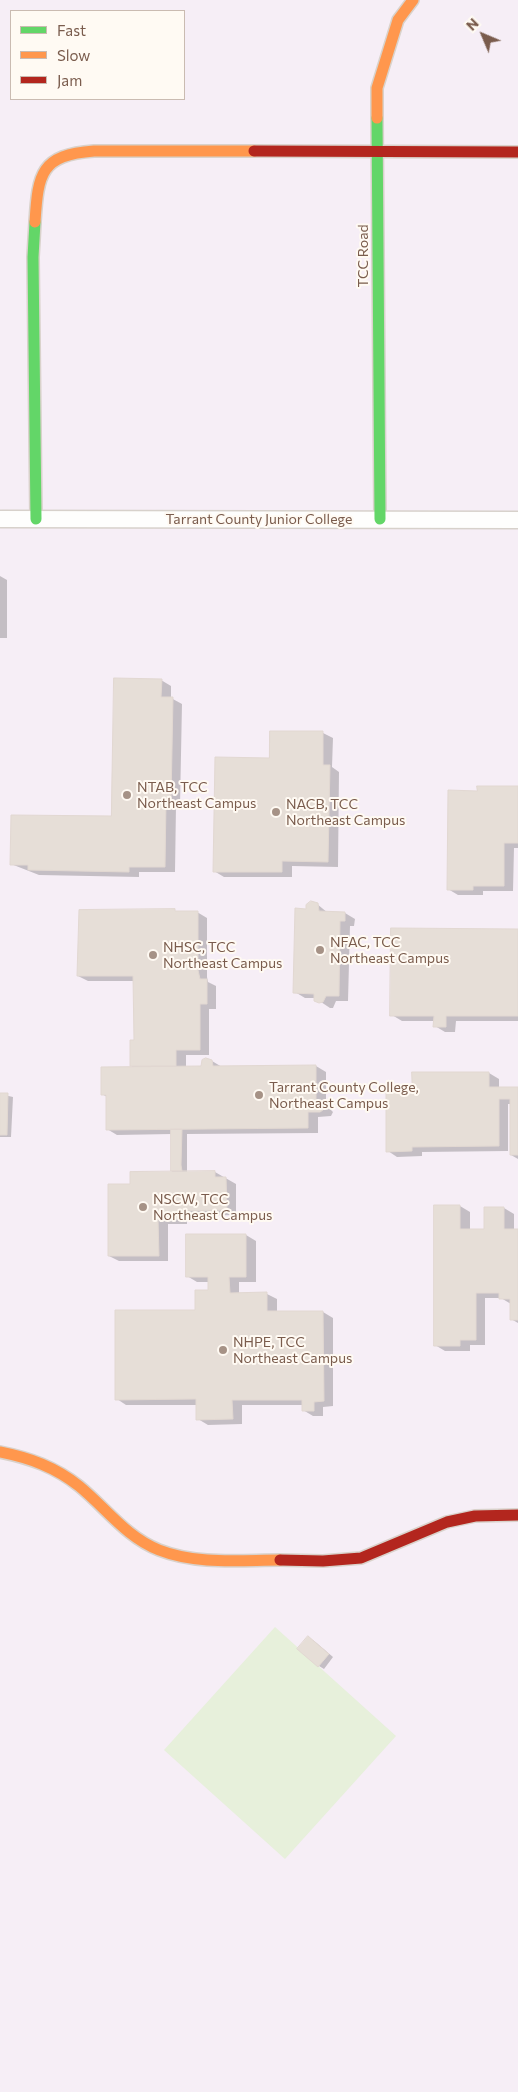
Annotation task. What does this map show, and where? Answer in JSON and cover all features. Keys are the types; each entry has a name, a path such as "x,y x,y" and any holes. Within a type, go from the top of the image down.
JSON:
{"street":[{"name":"TCC Road","path":"380,519 377,88 398,20 413,0"},
{"path":"36,519 33,257 37,190 47,166 68,153 94,151 518,152"},
{"name":"Tarrant County Junior College","path":"0,519 518,520"},
{"path":"0,1452 27,1457 58,1471 80,1487 128,1533 158,1550 191,1559 347,1560 361,1558 447,1522 475,1516 518,1515"}],"shaded area":[{"name":"Tarrant County College, Northeast Campus","path":"0,0 518,0 518,2092 0,2092"}],"green space":[{"path":"275,1627 396,1736 285,1859 164,1750"}],"building":[{"path":"114,678 162,679 161,697 173,697 171,801 166,801 165,867 129,867 129,872 28,870 28,865 10,865 11,815 111,816"},
{"path":"270,731 323,731 323,765 330,765 328,862 282,861 282,872 213,872 215,757 269,758"},
{"path":"477,786 518,786 518,843 504,843 504,886 473,886 473,890 447,890 448,790 477,791"},
{"path":"311,901 318,903 319,911 345,912 345,921 340,921 339,996 326,996 323,1002 319,1003 314,1001 314,994 293,993 295,908 306,909 306,905"},
{"path":"175,909 175,911 198,911 198,970 200,979 207,979 207,1004 200,1004 200,1050 176,1050 176,1066 130,1066 130,1040 134,1040 133,976 77,976 79,910"},
{"path":"391,928 518,929 518,1016 446,1016 446,1027 433,1027 434,1016 390,1016"},
{"path":"206,1058 212,1060 213,1066 316,1065 316,1100 323,1102 323,1110 320,1112 308,1112 308,1128 106,1130 106,1095 101,1095 101,1067 201,1066 202,1060"},
{"path":"412,1072 489,1072 489,1087 518,1087 518,1155 510,1155 510,1099 499,1099 499,1146 412,1147 412,1151 386,1152 386,1090 412,1090"},
{"path":"0,1093 8,1093 7,1135 0,1135"},
{"path":"171,1129 182,1129 182,1171 171,1171"},
{"path":"215,1171 215,1177 226,1177 227,1210 177,1211 178,1219 158,1219 159,1256 108,1256 108,1184 130,1184 130,1172"},
{"path":"434,1205 460,1205 460,1229 484,1229 484,1207 504,1207 504,1229 518,1229 518,1320 510,1320 510,1299 499,1299 499,1293 476,1293 476,1340 460,1340 460,1346 434,1346"},
{"path":"186,1234 246,1234 246,1277 229,1277 230,1293 267,1292 267,1311 323,1311 324,1401 314,1402 314,1411 302,1411 302,1400 232,1400 233,1419 196,1420 196,1399 115,1400 115,1310 195,1310 195,1290 208,1290 208,1277 186,1277"},
{"path":"308,1636 329,1654 318,1667 297,1649"}],"traffic: fast":[{"path":"377,118 380,519"},
{"path":"35,222 33,257 36,519"}],"traffic: slow":[{"path":"377,118 377,88 398,20 413,0"},
{"path":"35,222 41,179 53,162 63,157 94,151 254,151"},
{"path":"0,1452 32,1460 70,1479 136,1538 159,1550 174,1555 204,1560 280,1560"}],"traffic: jam":[{"path":"254,151 518,152"},
{"path":"280,1560 323,1561 361,1558 447,1522 475,1516 518,1515"}],"place":[{"name":"NTAB, TCC Northeast Campus","path":"127,795"},
{"name":"NACB, TCC Northeast Campus","path":"276,812"},
{"name":"NFAC, TCC Northeast Campus","path":"320,950"},
{"name":"NHSC, TCC Northeast Campus","path":"153,955"},
{"name":"Tarrant County College, Northeast Campus","path":"259,1095"},
{"name":"NSCW, TCC Northeast Campus","path":"143,1207"},
{"name":"NHPE, TCC Northeast Campus","path":"223,1350"}]}
